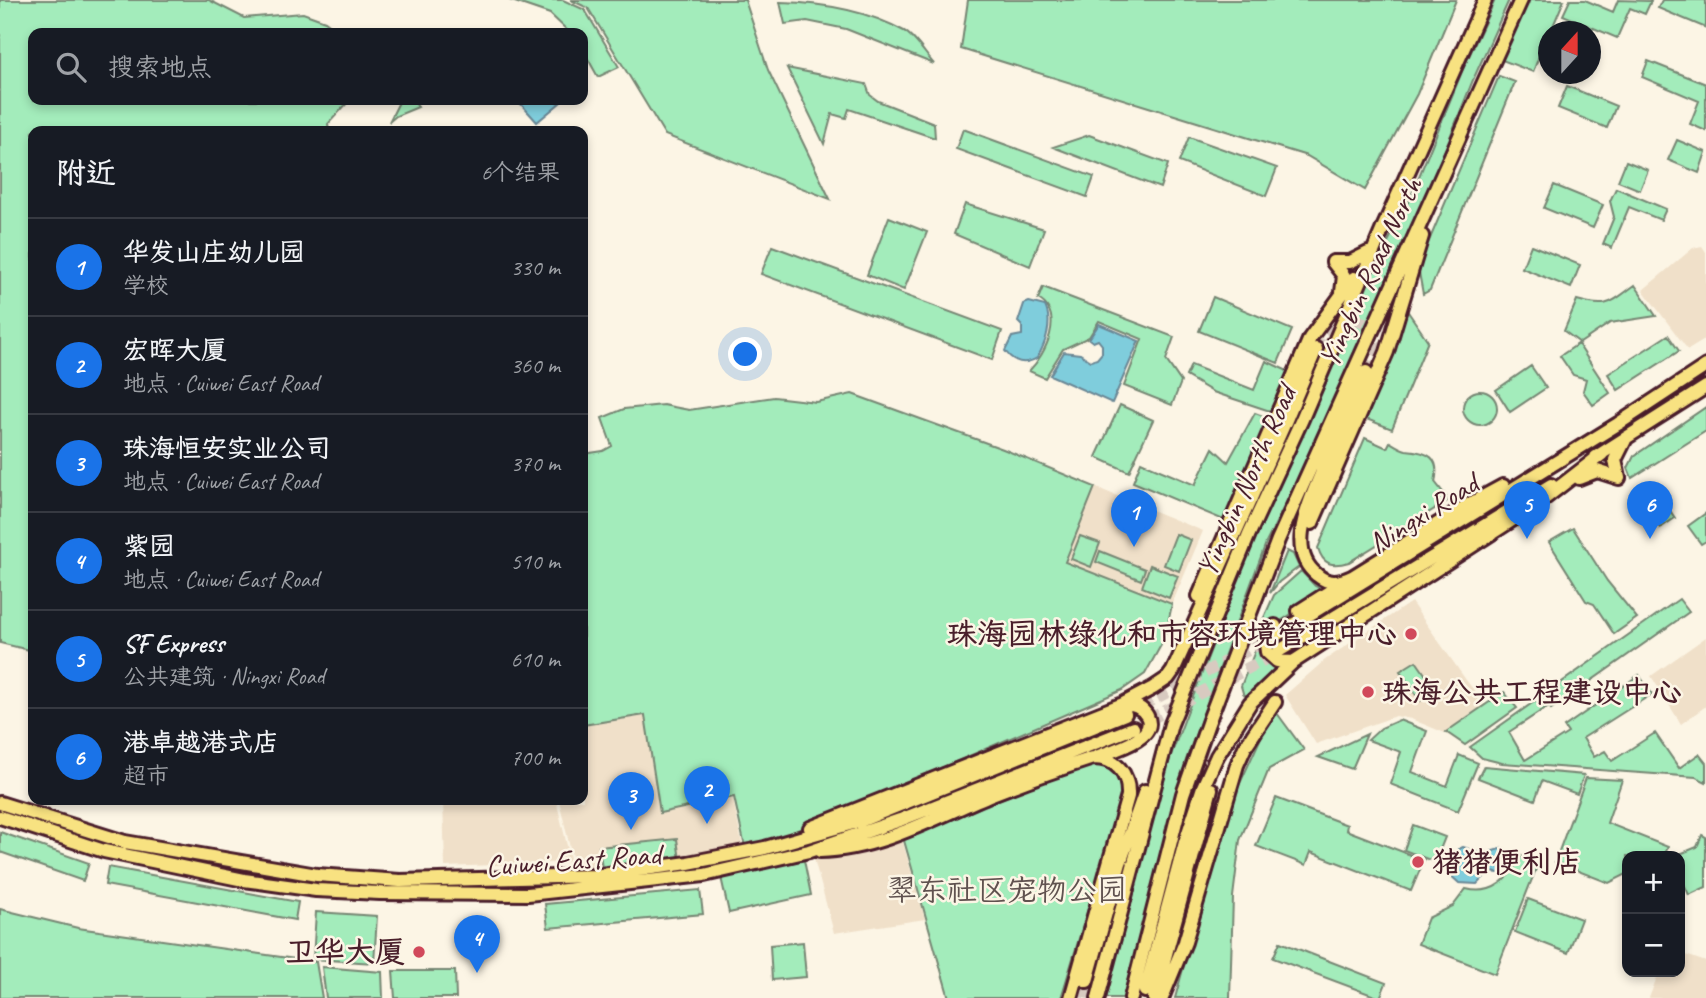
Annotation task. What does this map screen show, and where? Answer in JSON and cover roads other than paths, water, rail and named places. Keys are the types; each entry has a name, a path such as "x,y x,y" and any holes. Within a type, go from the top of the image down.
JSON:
{"main road":[{"name":"Yingbin North Road","path":"1097,998 1171,724 1249,534 1485,0"},
{"name":"Yingbin Road North","path":"1208,723 1271,559 1521,0"},
{"path":"1302,553 1335,468 1387,352 1400,303 1439,185"},
{"path":"1153,688 1174,652 1310,338 1348,289 1384,226"},
{"path":"1336,304 1345,280 1340,268 1333,262 1350,262 1368,253"},
{"path":"1153,688 1173,671 1316,349"},
{"name":"Ningxi Road","path":"1273,637 1618,424 1706,366"},
{"path":"1271,559 1298,518 1367,372"},
{"name":"Ningxi Road","path":"1279,651 1602,454 1706,387"},
{"path":"1293,662 1277,661 1269,655 1264,642 1267,633 1468,505 1618,424"},
{"path":"1554,483 1600,471 1619,478 1615,460 1626,438"},
{"path":"1540,502 1602,454"},
{"path":"1325,464 1302,529 1302,553 1308,567 1324,580 1337,583 1352,577"},
{"path":"1185,842 1203,787 1232,730 1259,693 1293,662 1587,473"},
{"path":"1087,981 1120,863 1157,751 1171,724 1229,550"},
{"name":"Cuiwei East Road","path":"0,803 125,842 317,875 400,881 594,876 701,861 765,848 826,821 1124,709 1153,688"},
{"path":"1162,998 1185,942 1230,782 1245,747 1275,702"},
{"path":"809,851 843,851 898,833 994,793 1136,740 1146,732 1149,721 1146,714 1133,705 1124,709"},
{"path":"1150,995 1185,842 1208,723"},
{"path":"1131,998 1183,794 1208,723"},
{"name":"Cuiwei East Road","path":"0,817 104,851 244,880 316,890 528,894 704,875 809,851 900,820 1133,728"},
{"path":"1150,995 1207,801 1232,730"},
{"path":"1093,758 1105,759 1118,765 1131,776 1135,795 1120,863"},
{"path":"1071,998 1128,796 1126,780 1118,765"},
{"path":"701,861 704,875"}],"water":[{"path":"522,105 558,105 537,122"},
{"path":"1029,302 1045,306 1047,332 1037,358 1020,362 1005,351 1012,337 1022,335 1022,326 1018,322 1024,304"},
{"path":"1099,324 1139,341 1112,403 1050,375 1064,352 1080,354 1091,361 1097,359 1102,353 1102,345 1098,340 1093,342 1089,339"},
{"path":"1463,847 1483,854 1503,848 1513,854 1513,865 1499,873 1489,872 1477,884 1459,883 1449,874 1449,865 1453,855"}],"tunnel":[{"path":"1316,349 1325,331 1336,320 1351,318 1360,321 1370,327 1376,347 1366,372"},
{"path":"1125,714 1273,637"},
{"path":"1133,728 1279,652"},
{"path":"1083,998 1087,981"}],"place":[{"name":"SF Express","path":"1527,539"},
{"name":"港卓越港式店","path":"1650,539"},
{"name":"华发山庄幼儿园","path":"1134,547"},
{"name":"珠海园林绿化和市容环境管理中心","path":"1411,634"},
{"name":"珠海公共工程建设中心","path":"1368,692"},
{"name":"宏晖大厦","path":"707,824"},
{"name":"珠海恒安实业公司","path":"631,830"},
{"name":"猪猪便利店","path":"1418,862"},
{"name":"卫华大厦","path":"419,952"},
{"name":"紫园","path":"477,973"}],"park label":[{"name":"翠东社区宠物公园","path":"1007,890"}]}
